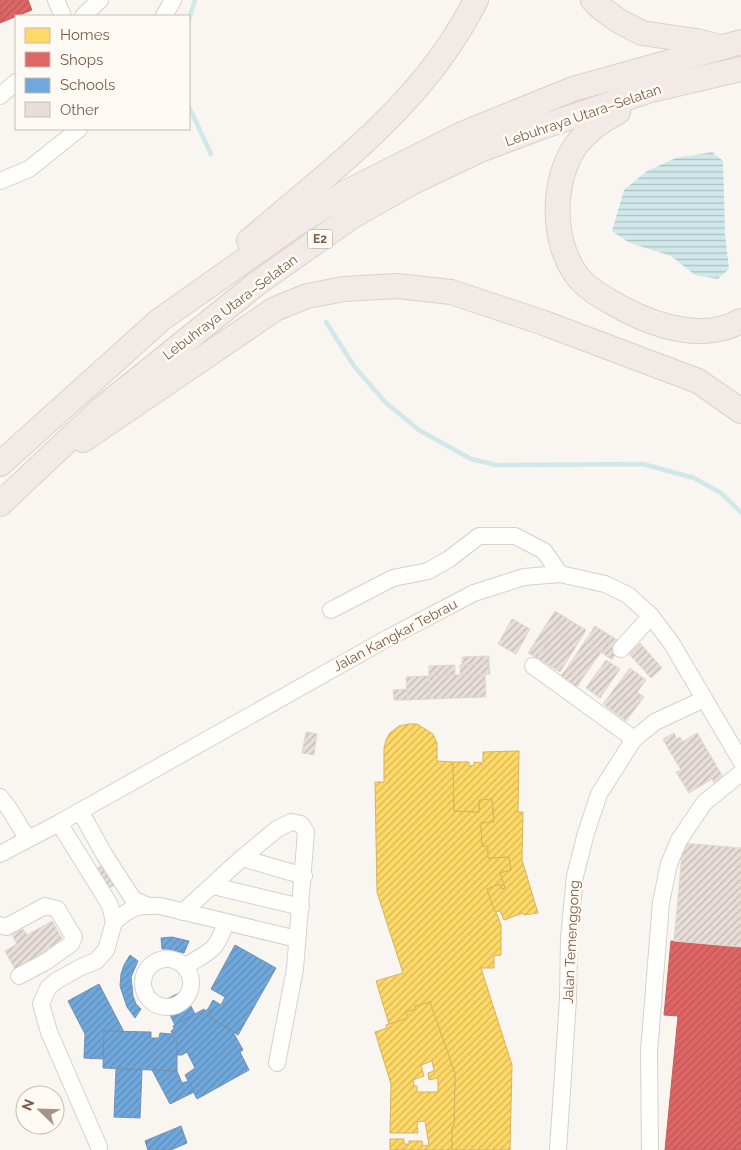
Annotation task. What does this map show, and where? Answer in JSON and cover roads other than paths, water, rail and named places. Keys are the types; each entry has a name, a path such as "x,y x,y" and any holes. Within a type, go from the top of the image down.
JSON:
{"highway":[{"path":"160,320 285,210 338,168 374,134 432,70 466,20 476,0"},
{"path":"593,0 619,21 642,33 732,45"},
{"name":"Lebuhraya Utara–Selatan","path":"0,464 160,320 296,224 345,193 462,134 573,89 732,45"},
{"name":"Lebuhraya Utara–Selatan","path":"0,504 101,408 255,284 351,217 413,182 480,150 651,90 741,69"},
{"path":"651,90 630,106 606,118 576,145 560,184 557,208 559,232 566,259 578,277 594,292 626,311 652,322 681,330 700,330 723,329 741,321"},
{"path":"37,469 100,430 275,309 307,296 344,289 396,286 451,292 544,323 698,381 741,411"}],"street":[{"path":"56,0 63,15"},
{"path":"84,15 100,0"},
{"path":"165,15 173,0"},
{"path":"0,96 15,83"},
{"path":"0,181 30,169 78,130"},
{"path":"331,610 393,578 428,571 449,559 479,536 515,536 544,551 560,574"},
{"name":"Jalan Kangkar Tebrau","path":"0,854 27,838 59,823 388,638 474,593 524,577 560,574 605,584 628,595 650,616 672,644 741,761"},
{"path":"621,649 650,616"},
{"path":"533,666 634,739"},
{"name":"Jalan Temenggong","path":"558,1150 568,999 569,938 575,876 586,834 599,794 634,739 655,722 704,699"},
{"path":"650,1150 649,1052 661,902 669,864 679,840 704,803 741,773"},
{"path":"0,797 27,838"},
{"path":"80,811 133,899 146,905"},
{"path":"183,912 277,829 291,822 301,824 306,832 304,876 295,969 277,1063"},
{"path":"59,823 110,905 114,922 106,950 96,961 56,981 48,988 41,1004 49,1032 99,1147"},
{"path":"82,860 101,847"},
{"path":"242,858 304,876"},
{"path":"213,886 301,907"},
{"path":"114,922 129,909 146,905 160,906 297,939"},
{"path":"0,925 6,927 45,906 50,906 57,909 74,937 72,944 47,961 19,976"},
{"path":"186,966 213,950 218,944 226,922"}],"water":[{"path":"712,152 723,161 725,234 729,269 718,279 695,275 671,256 630,243 612,231 624,190 647,171 676,158"}],"waterway":[{"path":"190,16 195,0"},
{"path":"190,109 211,154"},
{"path":"326,322 354,366 385,402 419,430 471,459 496,465 643,464 694,478 721,493 741,512"}]}
